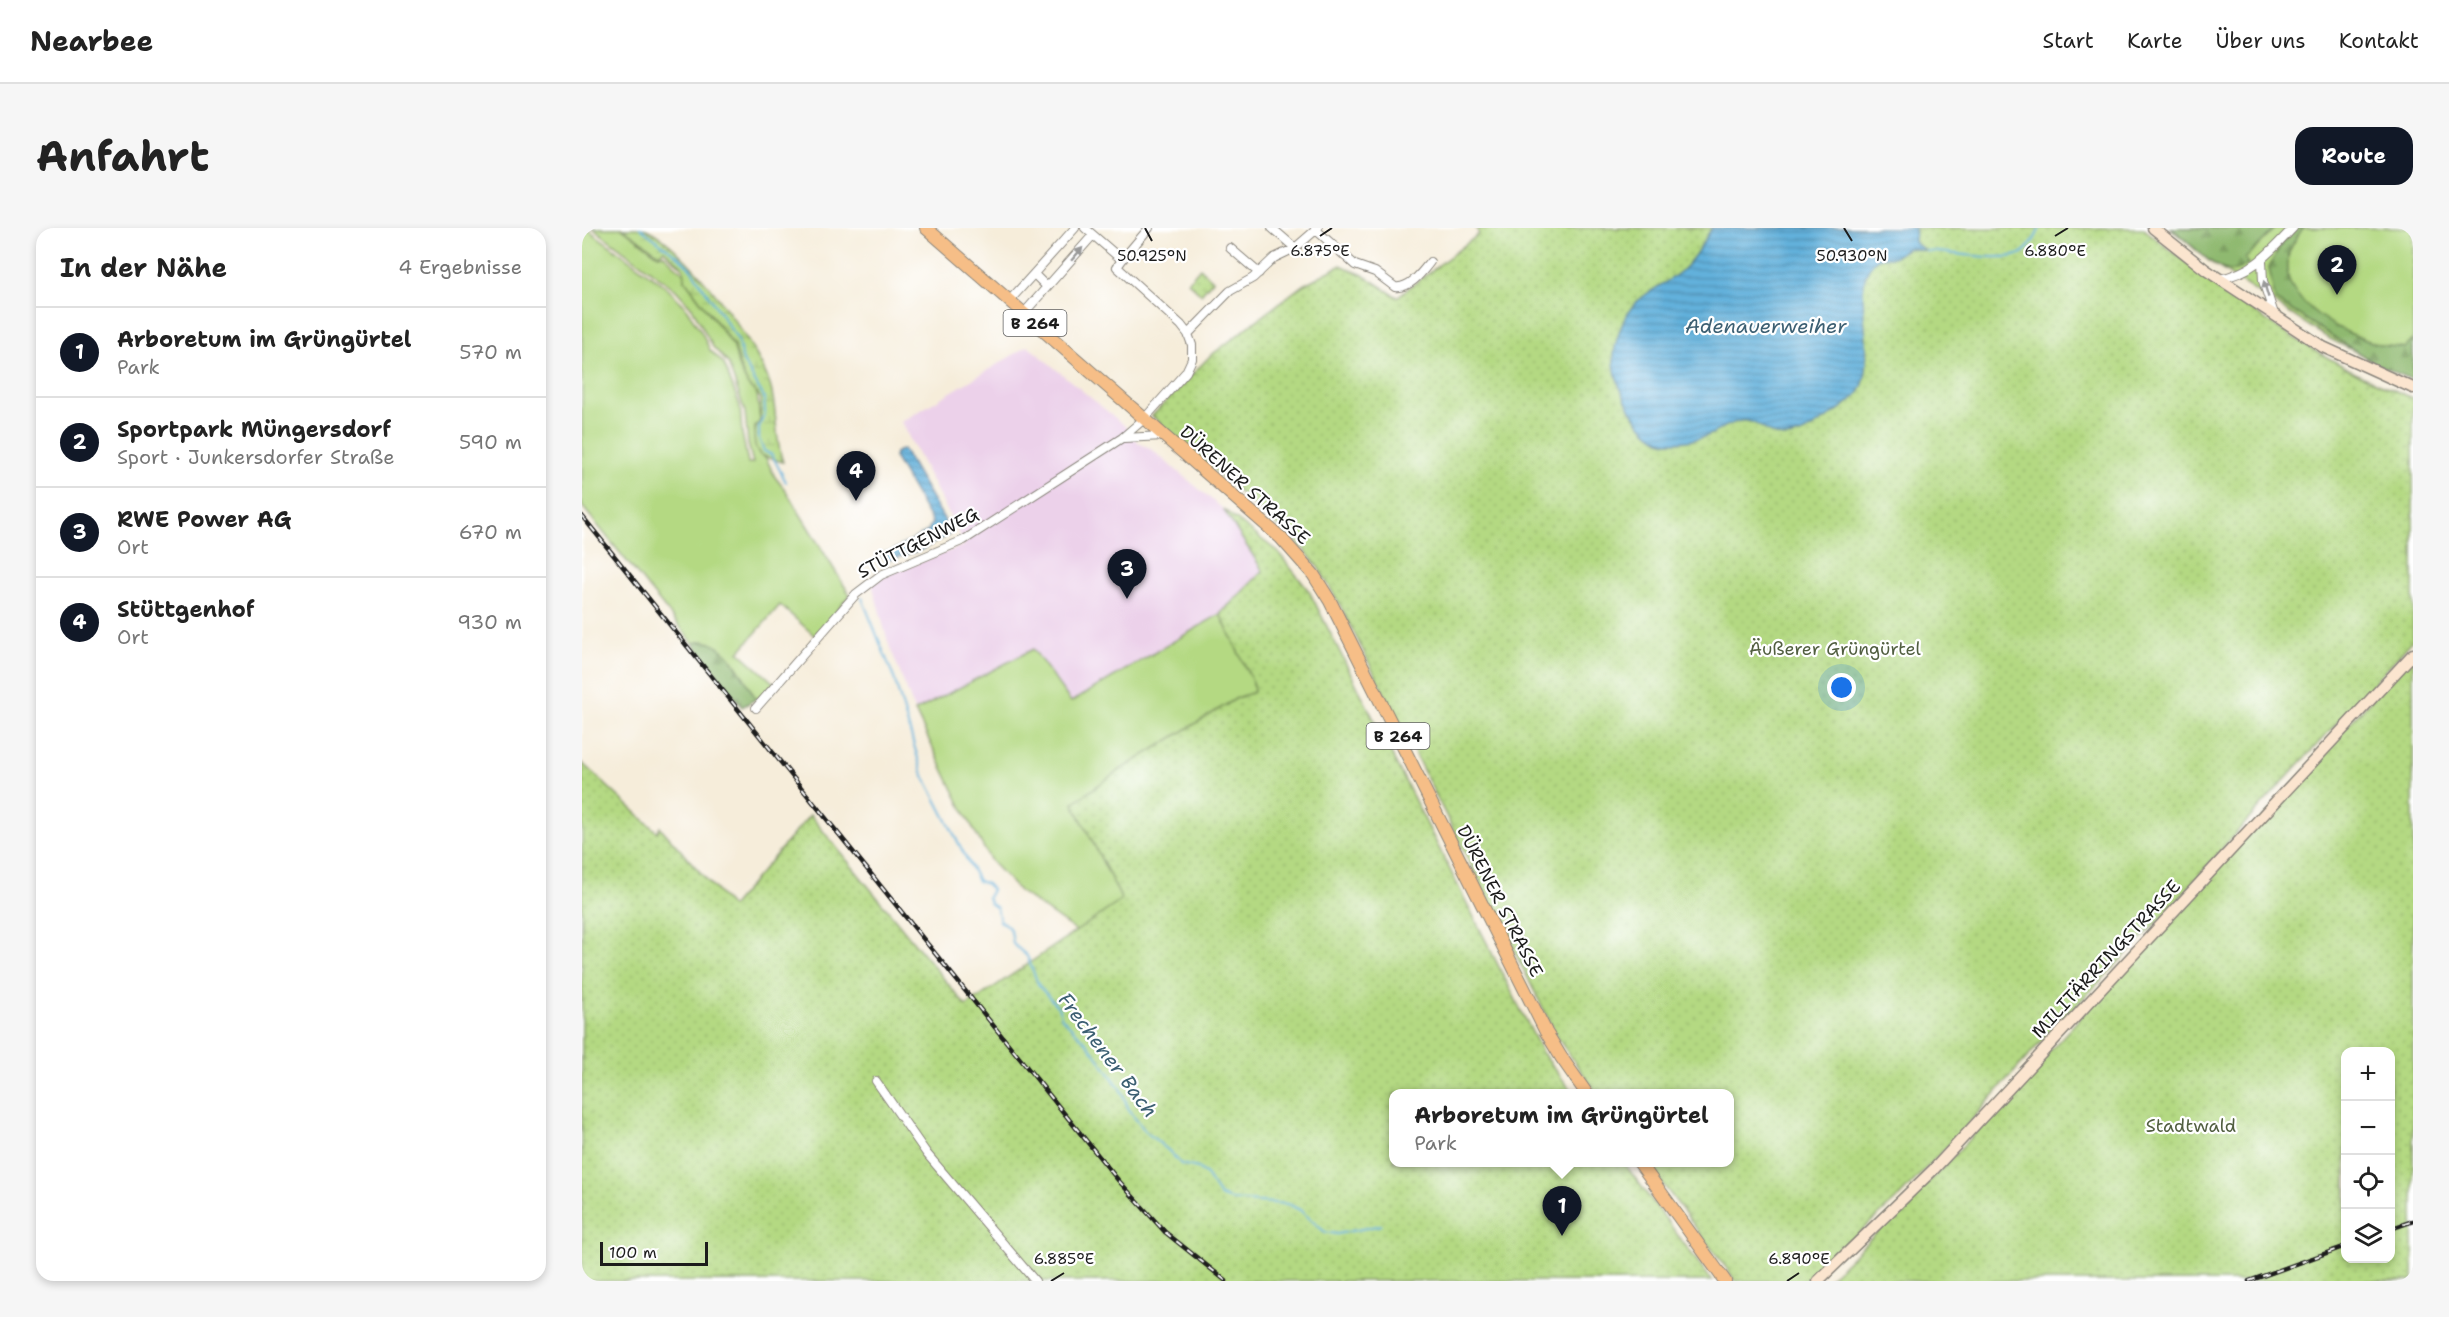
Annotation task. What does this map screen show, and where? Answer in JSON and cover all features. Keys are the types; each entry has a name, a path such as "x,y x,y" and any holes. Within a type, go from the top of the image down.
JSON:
{"main road":[{"name":"DÜRENER STRASSE","path":"926,228 1281,538 1313,574 1330,601 1546,1032 1583,1089"},
{"path":"2153,228 2219,279 2275,316 2337,354 2413,388"},
{"name":"MILITÄRRINGSTRASSE","path":"1818,1281 1934,1168 2413,654"},
{"path":"1643,1167 1725,1281"}],"street":[{"path":"1010,300 1075,228"},
{"path":"1085,228 1122,260"},
{"path":"1149,228 1117,267 1188,334 1230,291 1259,273 1269,262 1296,248 1316,229 1355,265 1375,272 1395,287 1406,286 1421,274 1430,262"},
{"path":"1272,228 1296,248"},
{"path":"2219,279 2244,273 2262,261 2293,228"},
{"path":"1024,314 1093,235"},
{"path":"1230,248 1259,273"},
{"path":"2262,261 2263,281 2275,316"},
{"path":"1034,274 1047,287"},
{"name":"STÜTTGENWEG","path":"756,708 857,592 881,575 964,540 1122,438 1144,419 1186,372 1192,359 1192,345 1188,334"},
{"path":"1122,438 1164,436"},
{"path":"876,1081 927,1154 1035,1281"}],"shaded area":[{"path":"1028,346 1125,426 1139,443 1152,450 1223,509 1263,571 1220,614 1070,702 1033,649 915,711 888,642 872,584 884,576 965,545 901,422"}],"green space":[{"path":"582,228 586,228 665,286 684,305 710,350 724,364 740,406 748,463 753,463 748,444 745,412 728,363 713,347 692,308 676,290 593,228 622,228 658,255 663,254 685,274 685,280 734,347 738,365 748,385 757,393 760,421 755,427 755,446 760,455 766,458 775,477 850,595 815,636 780,605 739,652 775,684 763,697 756,699 739,669 724,651 705,643 693,643 582,506"},
{"path":"623,228 646,229 662,239 680,254 699,275 736,322 763,367 770,385 783,462 760,455 755,446 754,436 760,421 761,398 748,385 739,365 735,347 685,280 681,265 664,250 659,254"},
{"name":"Äußerer Grüngürtel","path":"1476,228 2143,228 2271,324 2340,364 2413,398 2413,640 2226,844 2174,905 2039,1044 1899,1197 1805,1281 1736,1281 1650,1167 1734,1167 1734,1089 1594,1089 1559,1040 1339,603 1318,567 1303,548 1152,416 1210,356 1303,285 1341,265 1363,275 1397,297 1479,234"},
{"path":"2170,228 2413,228 2413,380 2328,338 2213,264"},
{"path":"2172,228 2276,228 2245,259 2248,264 2230,271 2216,266"},
{"path":"2296,228 2303,228 2288,257 2287,273 2293,288 2318,314 2351,334 2385,346 2405,348 2413,340 2413,380 2376,364 2275,300 2269,267 2283,241"},
{"path":"1200,268 1213,280 1201,294 1188,282"},
{"path":"1223,509 1278,552 1309,591 1542,1052 1570,1089 1389,1089 1389,1167 1627,1167 1712,1281 582,1281 582,763 657,832 660,827 731,907 810,815 966,1006 1122,900 1073,803 1120,770 1237,698 1254,692 1253,683 1220,614 1263,571"},
{"path":"1220,614 1253,683 1254,693 1237,698 1200,723 1387,1070 1389,1167 1400,1167 1521,1269 1061,942 1076,931 1019,891 991,861 961,806 915,711 1033,649 1071,702","holes":["1073,803 1116,810 1125,925 1091,922 1122,900"]},
{"path":"704,641 722,649 729,656 756,699 742,707 693,643"},
{"name":"Stadtwald","path":"2413,654 2413,1281 1827,1281 1939,1172"}],"water":[{"name":"Adenauerweiher","path":"1712,228 1915,228 1914,242 1926,251 1909,248 1895,256 1879,258 1867,272 1863,303 1867,359 1860,391 1814,427 1800,434 1780,437 1755,423 1741,421 1703,437 1671,442 1660,440 1640,424 1619,385 1614,357 1625,318 1642,297 1673,278 1685,267"},
{"path":"903,449 944,519 949,535 921,550 889,560 882,557 880,553 892,551 928,531 932,522 894,457 895,453"}],"waterway":[{"name":"Frechener Bach","path":"640,228 679,257 691,269 738,340 743,361 764,397 765,413 759,427 759,439 764,451 772,455 786,482"},
{"path":"1926,251 1989,257 2012,256 2027,249 2040,228"},
{"name":"Frechener Bach","path":"862,598 894,678 922,772 978,881 987,884 992,890 988,897 990,903 997,908 1000,921 1010,930 1013,944 1027,956 1039,986 1058,1007 1062,1018 1088,1044 1120,1088 1130,1112 1146,1132 1181,1164 1198,1168 1206,1175 1220,1196 1231,1200 1288,1204 1300,1210 1325,1232 1337,1234 1381,1225"}],"railway":[{"path":"582,516 1118,1180 1165,1232 1226,1281"},
{"path":"2395,1227 2413,1221"},
{"path":"2249,1281 2341,1248"}],"place":[{"name":"Sportpark Müngersdorf","path":"2337,295"},
{"name":"Stüttgenhof","path":"856,501"},
{"name":"RWE Power AG","path":"1127,599"},
{"name":"Arboretum im Grüngürtel","path":"1562,1236"}]}
